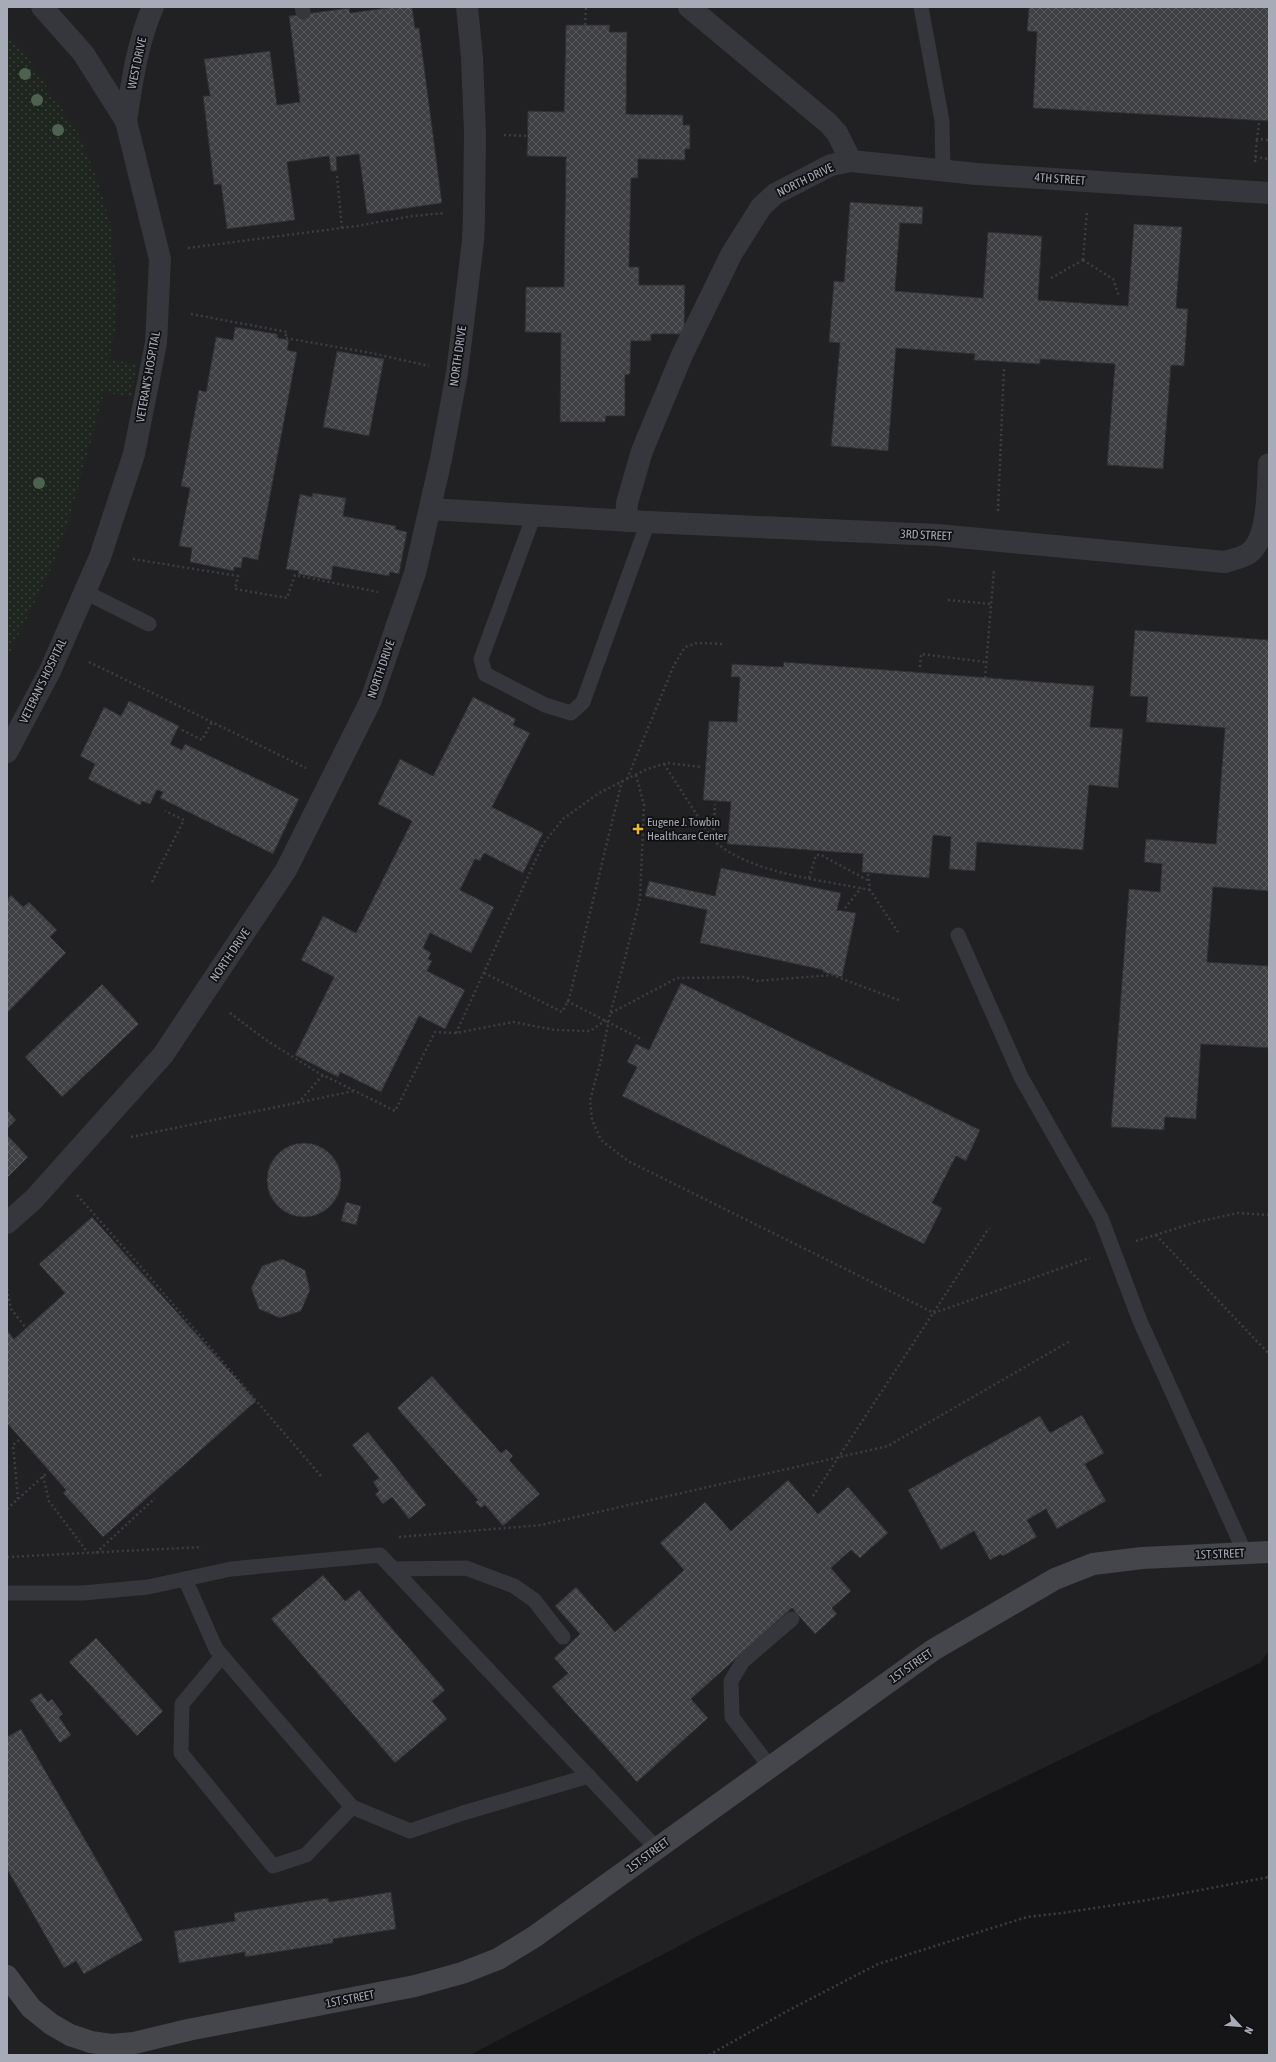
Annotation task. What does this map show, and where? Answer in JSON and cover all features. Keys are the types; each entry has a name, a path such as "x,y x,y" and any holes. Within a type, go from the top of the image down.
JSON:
{"street":[{"name":"VETERAN'S HOSPITAL","path":"7,752 50,671 100,557 134,454 156,343 160,259 126,121 83,54 42,7"},
{"name":"WEST DRIVE","path":"126,121 138,50 153,7"},
{"name":"NORTH DRIVE","path":"7,1223 34,1199 163,1055 286,870 371,700 415,573 442,459 457,373 473,241 474,216 472,58 467,7"},
{"path":"690,7 828,123 837,133 851,161"},
{"name":"NORTH DRIVE","path":"626,521 627,503 642,451 682,355 732,254 757,214 775,194 832,165 851,161"},
{"name":"4TH STREET","path":"851,161 943,170 1269,193"},
{"name":"3RD STREET","path":"430,509 626,521 937,535 1225,562 1246,555 1260,537 1265,520 1269,464"},
{"name":"1ST STREET","path":"7,1976 31,2008 51,2024 70,2035 91,2042 112,2045 134,2042 196,2028 416,1986 462,1973 498,1959 534,1937 933,1650 1056,1579 1093,1564 1142,1558 1269,1552"}],"lane":[{"path":"921,7 942,121 943,170"},
{"path":"534,515 481,659 485,674 545,704 571,712 583,702 648,522"},
{"path":"85,592 149,624"},
{"path":"958,935 1021,1077 1101,1218 1140,1321 1245,1553"},
{"path":"7,1593 83,1593 148,1587 231,1569 380,1555 658,1849"},
{"path":"393,1569 466,1568 514,1586 534,1600 563,1637"},
{"path":"185,1579 216,1649 352,1807 410,1831 463,1813 589,1776"},
{"path":"770,1767 732,1717 731,1681 743,1661 792,1619"},
{"path":"222,1656 182,1704 181,1753 273,1866 306,1855 352,1807"}],"path":[{"path":"585,25 586,7"},
{"path":"1254,165 1259,123"},
{"path":"500,134 527,136"},
{"path":"1257,139 1269,140"},
{"path":"1255,157 1269,159"},
{"path":"337,176 342,228"},
{"path":"1083,260 1087,208"},
{"path":"188,248 342,228 412,216 450,213"},
{"path":"1051,278 1083,260"},
{"path":"1083,260 1112,279 1119,296"},
{"path":"191,314 287,332 285,338 371,353 457,373"},
{"path":"998,512 1004,367"},
{"path":"132,559 238,576 235,589 287,598 295,575 406,598"},
{"path":"984,678 995,568"},
{"path":"948,600 991,604"},
{"path":"627,779 674,666 685,647 697,643 726,644"},
{"path":"920,667 922,654 986,662"},
{"path":"89,662 331,780"},
{"path":"182,730 202,740 212,722"},
{"path":"664,764 713,840 723,849 761,867 870,890"},
{"path":"456,1034 543,844 563,819 599,793 647,769 664,764 701,767"},
{"path":"636,775 644,805 640,900 610,1013 601,1060 590,1100 592,1120 602,1140 628,1161 934,1313 1095,1257"},
{"path":"484,973 562,1012 567,1001 611,830 622,781"},
{"path":"713,840 715,804"},
{"path":"152,882 184,820 165,811"},
{"path":"809,878 816,855 821,855 869,880"},
{"path":"868,874 870,890 898,932"},
{"path":"845,908 861,888"},
{"path":"610,1013 677,978 745,977 756,981 832,975 900,1000"},
{"path":"567,1001 643,1040"},
{"path":"230,1013 266,1040 323,1075 395,1111 435,1032 456,1034 513,1022 555,1030 590,1031 609,1019"},
{"path":"297,1104 323,1075"},
{"path":"131,1137 297,1104 354,1091"},
{"path":"75,1194 152,1279 321,1476"},
{"path":"1135,1242 1197,1222 1238,1213 1269,1215"},
{"path":"814,1496 989,1228"},
{"path":"1156,1235 1269,1354"},
{"path":"7,1290 11,1309 26,1328"},
{"path":"7,1308 11,1309"},
{"path":"393,1537 541,1525 888,1446 1070,1341"},
{"path":"18,1499 13,1445 20,1438"},
{"path":"7,1509 48,1472"},
{"path":"43,1476 49,1501 88,1553"},
{"path":"95,1553 155,1498"},
{"path":"7,1558 205,1547"},
{"path":"709,2055 791,2009 878,1964 1027,1917 1148,1900 1269,1877"}],"shaded area":[{"name":"Eugene J. Towbin Healthcare Center","path":"7,7 1269,7 1269,1651 1260,1663 721,1924 470,2055 7,2055"},
{"path":"7,33 25,52 35,70 77,131 96,176 111,226 116,285 115,330 109,359 137,365 131,396 104,393 67,526 49,573 7,658"}],"building":[{"path":"393,7 412,7 415,28 419,28 442,203 367,214 359,154 336,157 337,171 331,171 329,156 287,162 295,220 227,229 221,184 214,185 203,96 210,96 204,59 270,51 277,105 300,102 289,16 349,8 350,13"},
{"path":"1029,7 1269,7 1269,121 1033,108 1037,32 1027,31"},
{"path":"566,25 610,25 609,32 627,32 626,114 683,115 683,125 690,125 690,149 685,149 685,160 638,159 638,178 631,178 629,267 639,267 639,285 685,285 684,334 651,334 651,341 631,341 630,374 625,375 625,416 606,416 605,422 560,422 561,333 525,332 526,287 564,287 566,157 527,156 528,111 564,112"},
{"path":"850,202 923,207 922,224 900,223 895,291 983,298 988,232 1042,236 1038,300 1128,306 1134,224 1182,227 1176,308 1188,309 1184,366 1171,365 1163,469 1107,465 1115,364 1040,359 1040,364 974,360 975,354 896,348 888,451 831,446 840,343 829,342 834,281 844,282"},
{"path":"235,327 277,334 278,338 289,340 287,350 297,352 258,560 243,557 241,568 234,567 234,571 190,562 192,548 179,546 190,488 181,486 199,390 206,392 216,337 233,340"},
{"path":"337,351 384,359 369,436 323,427"},
{"path":"313,493 346,498 343,516 396,526 395,529 407,532 399,574 390,572 389,576 333,566 331,580 298,574 299,571 286,569 300,494 312,497"},
{"path":"1135,630 1269,640 1269,891 1213,887 1207,962 1269,966 1269,1048 1201,1044 1196,1119 1165,1117 1164,1130 1111,1127 1129,889 1160,892 1162,864 1144,862 1146,839 1216,844 1225,728 1146,722 1148,697 1130,696"},
{"path":"784,662 1094,686 1090,727 1123,729 1118,788 1089,785 1083,850 977,842 975,871 949,869 951,837 933,835 929,878 862,872 863,854 727,844 731,802 703,800 709,721 737,722 740,677 731,677 732,664 783,667"},
{"path":"473,697 516,719 513,725 530,733 492,807 543,833 523,873 484,853 480,861 475,859 460,890 494,907 471,953 430,933 423,948 431,953 428,959 432,961 427,971 465,990 445,1029 419,1016 381,1092 340,1072 338,1077 295,1055 334,977 301,960 323,916 356,933 412,821 378,804 400,759 433,776"},
{"path":"129,701 179,726 170,744 182,750 185,744 299,799 273,854 160,798 163,792 157,790 150,804 142,801 140,805 88,779 95,764 80,756 104,707 121,716"},
{"path":"721,868 841,893 837,910 856,913 842,977 823,972 823,970 700,943 707,910 645,896 649,881 715,896"},
{"path":"11,895 23,907 29,902 57,930 50,937 66,953 7,1013 7,900"},
{"path":"681,983 980,1130 966,1161 956,1156 932,1203 942,1208 924,1244 622,1096 637,1067 627,1062 636,1044 649,1050"},
{"path":"102,984 139,1024 62,1097 25,1057"},
{"path":"7,1110 16,1120 7,1129"},
{"path":"7,1135 28,1157 7,1178"},
{"path":"304,1143 318,1146 330,1154 338,1166 341,1180 338,1194 330,1206 318,1214 304,1217 290,1214 278,1206 270,1194 267,1180 270,1166 278,1154 290,1146"},
{"path":"346,1202 361,1206 356,1225 341,1221"},
{"path":"92,1217 256,1401 103,1537 63,1493 66,1490 7,1423 7,1330 14,1339 65,1293 39,1264"},
{"path":"282,1259 305,1270 310,1290 301,1311 280,1318 259,1309 251,1288 262,1266"},
{"path":"432,1376 501,1453 506,1449 513,1456 509,1460 540,1494 503,1526 485,1505 481,1508 475,1502 478,1500 397,1408"},
{"path":"1082,1415 1104,1453 1085,1464 1106,1501 1057,1529 1046,1509 1027,1520 1037,1537 1003,1556 1001,1554 990,1560 974,1531 941,1550 908,1490 1040,1416 1050,1433"},
{"path":"368,1432 426,1505 409,1519 392,1497 383,1504 375,1494 379,1491 373,1482 379,1478 352,1445"},
{"path":"788,1480 818,1514 848,1487 888,1533 860,1558 851,1550 831,1568 851,1591 832,1608 837,1614 815,1634 792,1608 691,1699 708,1718 637,1782 552,1687 568,1673 554,1658 580,1634 555,1606 576,1587 615,1632 684,1570 660,1543 705,1502 731,1531"},
{"path":"323,1575 345,1601 359,1590 445,1690 432,1701 447,1719 395,1763 271,1619"},
{"path":"96,1638 163,1711 137,1736 69,1662"},
{"path":"41,1693 48,1702 52,1699 63,1714 59,1717 71,1735 60,1743 30,1700"},
{"path":"21,1729 143,1940 84,1974 76,1961 64,1968 7,1869 7,1737"},
{"path":"391,1892 396,1929 333,1939 333,1943 245,1957 245,1952 179,1963 174,1931 235,1921 234,1913 328,1898 329,1902"}],"place":[{"name":"Eugene J. Towbin Healthcare Center","path":"638,829"}]}
